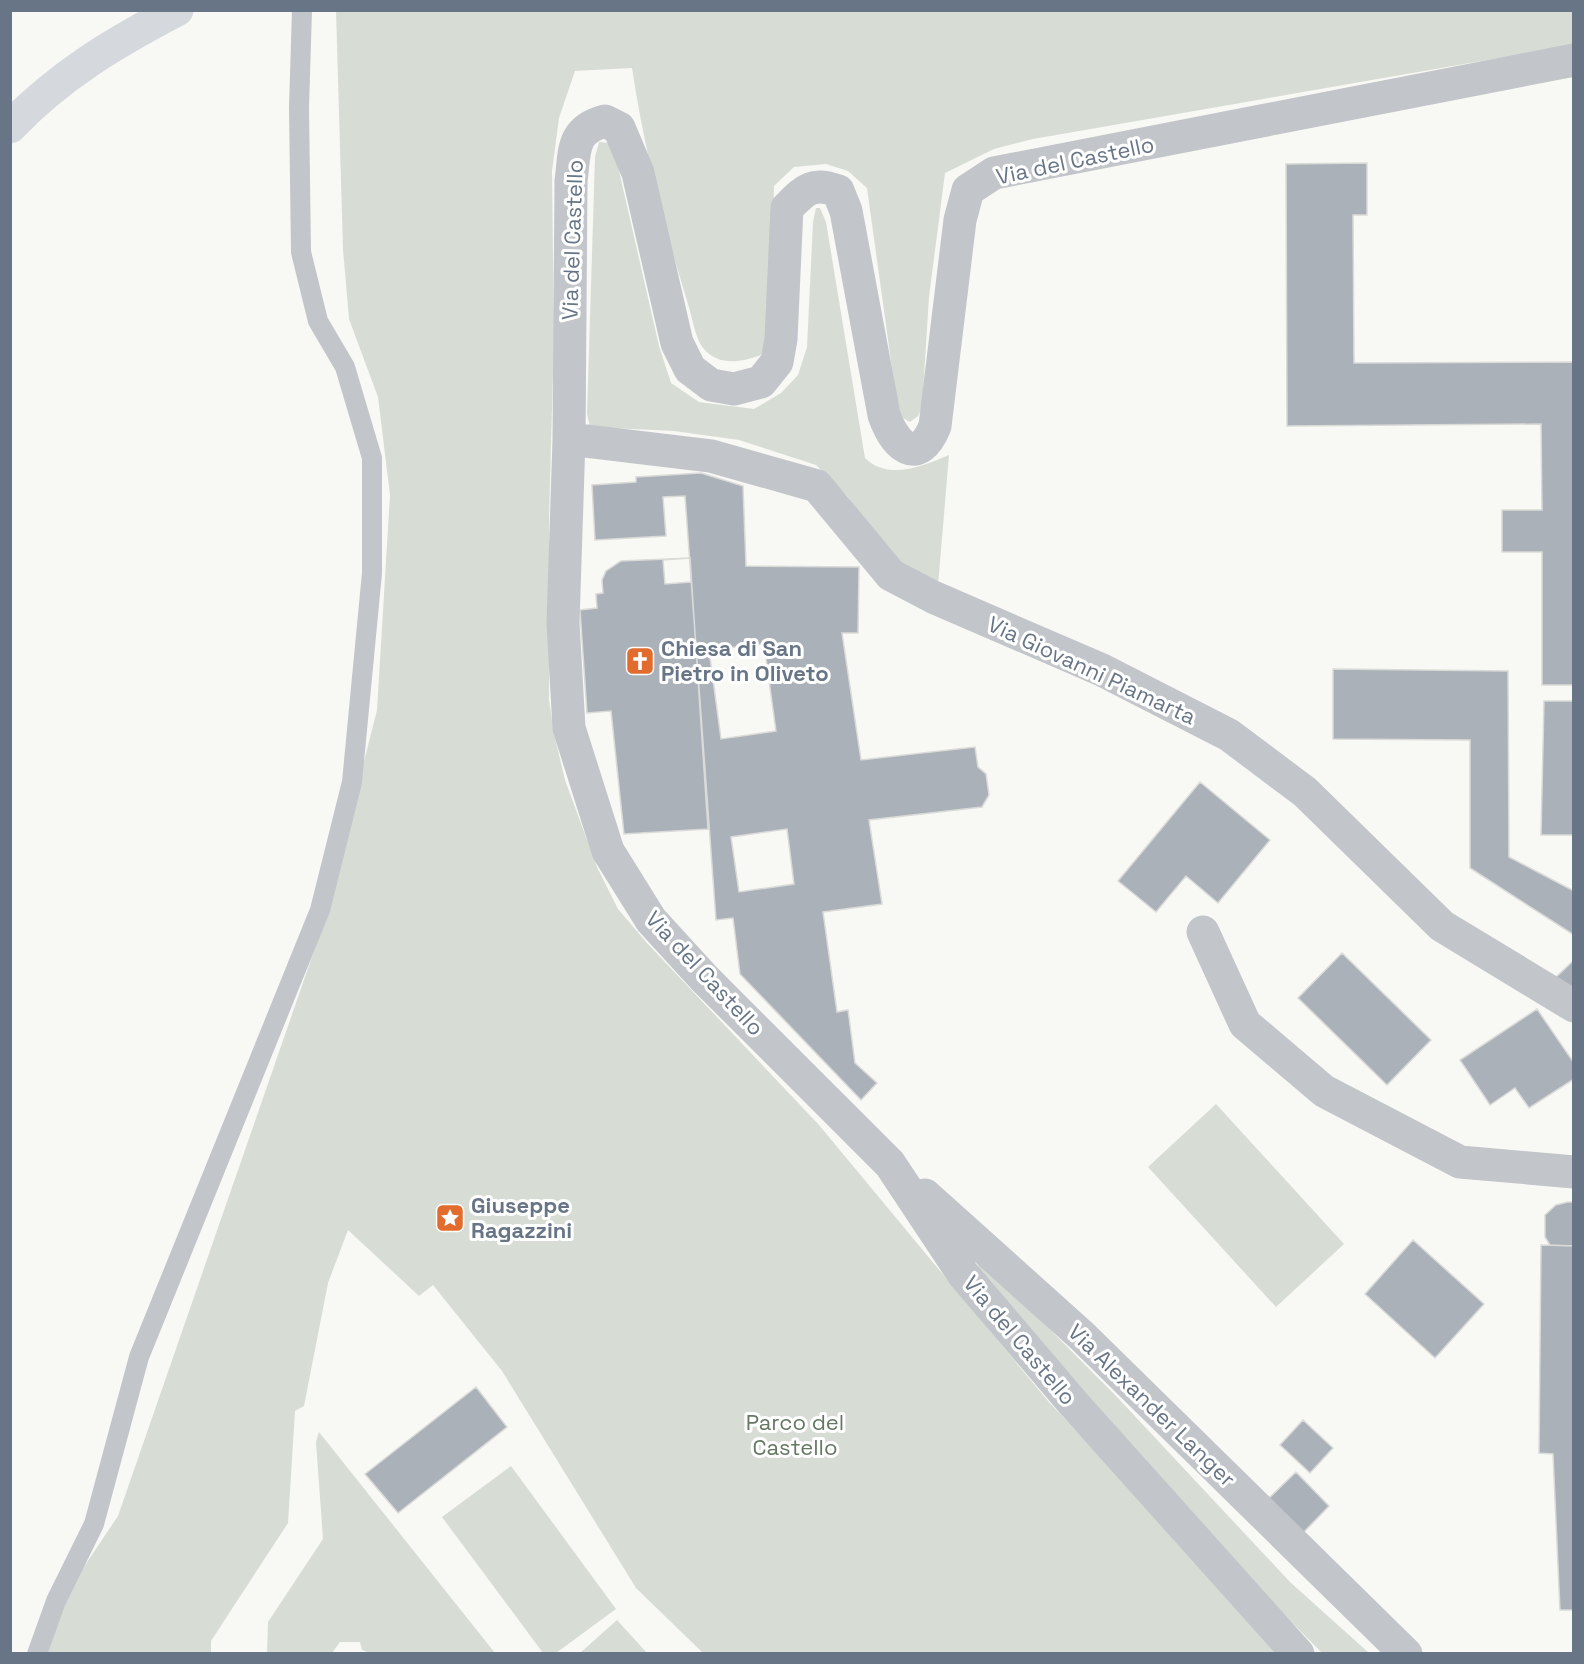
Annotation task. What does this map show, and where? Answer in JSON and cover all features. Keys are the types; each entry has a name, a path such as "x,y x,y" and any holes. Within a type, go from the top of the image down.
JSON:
{"main road":[{"path":"10,127 23,103 110,45 177,10"}],"street":[{"path":"110,45 141,10"},
{"name":"Via del Castello","path":"1298,1653 1073,1403 963,1274 890,1164 704,978 658,928 608,851 569,728 563,623 569,439 571,181 579,135 590,125 605,121 619,128 638,173 677,344 690,369 711,385 734,388 761,382 777,362 782,339 787,208 805,190 823,185 838,191 846,211 884,415 891,433 900,445 911,450 922,447 930,440 935,426 960,220 968,190 994,173 1574,60"},
{"name":"Via Giovanni Piamarta","path":"569,439 711,456 817,486 891,575 933,597 1102,670 1229,735 1305,792 1442,926 1574,1006"},
{"path":"1203,932 1245,1024 1324,1091 1460,1162 1574,1172"},
{"name":"Via Alexander Langer","path":"890,1164 1082,1336 1406,1653"}],"lane":[{"path":"37,1653 56,1601 94,1524 139,1357 320,910 352,782 372,573 372,458 345,367 318,321 301,252 299,107 302,10"}],"green space":[{"name":"Parco del Castello","path":"336,11 1573,11 1573,45 1033,139 994,149 945,173 929,297 922,408 918,416 910,422 901,417 895,390 867,188 848,171 826,164 794,167 774,186 770,338 761,355 746,360 723,360 709,354 703,348 696,333 656,187 642,128 632,68 575,71 559,118 552,171 554,336 549,518 549,700 565,780 597,867 618,909 647,943 819,1125 1048,1401 1283,1653 703,1653 636,1588 502,1371 433,1285 419,1296 348,1230 328,1283 304,1406 295,1411 288,1523 211,1641 211,1653 47,1654 71,1586 118,1516 322,928 377,710 390,495 378,397 349,319 343,249"},
{"path":"599,142 609,143 617,162 659,346 671,383 699,402 754,409 781,393 798,375 807,347 813,222 816,208 820,208 826,222 865,458 884,469 895,470 917,467 949,455 938,586 900,571 848,497 816,465 739,440 674,431 590,427 587,414 595,157"},
{"path":"1216,1104 1344,1244 1276,1307 1148,1167"},
{"path":"982,1265 999,1278 1117,1397 1290,1582 1369,1653 1322,1653 1271,1601 973,1266"},
{"path":"319,1432 495,1653 370,1653 362,1650 360,1642 340,1642 332,1653 267,1653 268,1622 323,1539 316,1442"},
{"path":"511,1466 616,1609 556,1653 543,1653 442,1517"},
{"path":"617,1620 647,1653 580,1653"}],"building":[{"path":"1367,163 1367,215 1353,215 1354,363 1574,362 1574,685 1542,685 1542,552 1502,552 1502,510 1542,510 1541,424 1287,426 1286,164"},
{"path":"701,473 743,486 746,566 859,567 858,633 842,633 861,760 975,747 978,767 986,774 989,795 982,807 869,820 882,904 823,912 837,1012 848,1010 855,1063 877,1083 861,1100 740,974 733,918 716,920 685,496 663,497 666,536 595,540 592,485 636,482 636,477","holes":["764,644 776,731 721,739 709,650","787,829 794,884 739,892 731,837"]},
{"name":"Chiesa di San Pietro in Oliveto","path":"690,558 708,829 624,834 611,711 587,713 580,610 597,608 596,594 603,593 602,580 606,571 621,561"},
{"path":"690,558 691,582 665,584 663,560"},
{"path":"1333,669 1508,671 1509,857 1574,891 1574,935 1470,868 1470,740 1333,739"},
{"path":"1544,701 1574,701 1574,835 1541,835"},
{"path":"1200,782 1270,840 1218,903 1186,876 1156,912 1118,881"},
{"path":"1342,953 1431,1040 1387,1085 1298,998"},
{"path":"1574,960 1574,997 1551,982"},
{"path":"1537,1009 1574,1063 1574,1079 1529,1108 1515,1088 1490,1105 1460,1060"},
{"path":"1574,1202 1574,1246 1550,1245 1545,1237 1545,1215 1556,1205"},
{"path":"1413,1240 1484,1304 1435,1358 1365,1294"},
{"path":"1541,1245 1574,1246 1574,1610 1560,1610 1553,1454 1539,1453"},
{"path":"476,1387 507,1427 398,1513 365,1474"},
{"path":"1303,1420 1333,1448 1310,1473 1280,1445"},
{"path":"1296,1472 1329,1506 1301,1535 1267,1500"}],"place":[{"name":"Chiesa di San Pietro in Oliveto","path":"640,661"},
{"name":"Giuseppe Ragazzini","path":"450,1218"}]}
